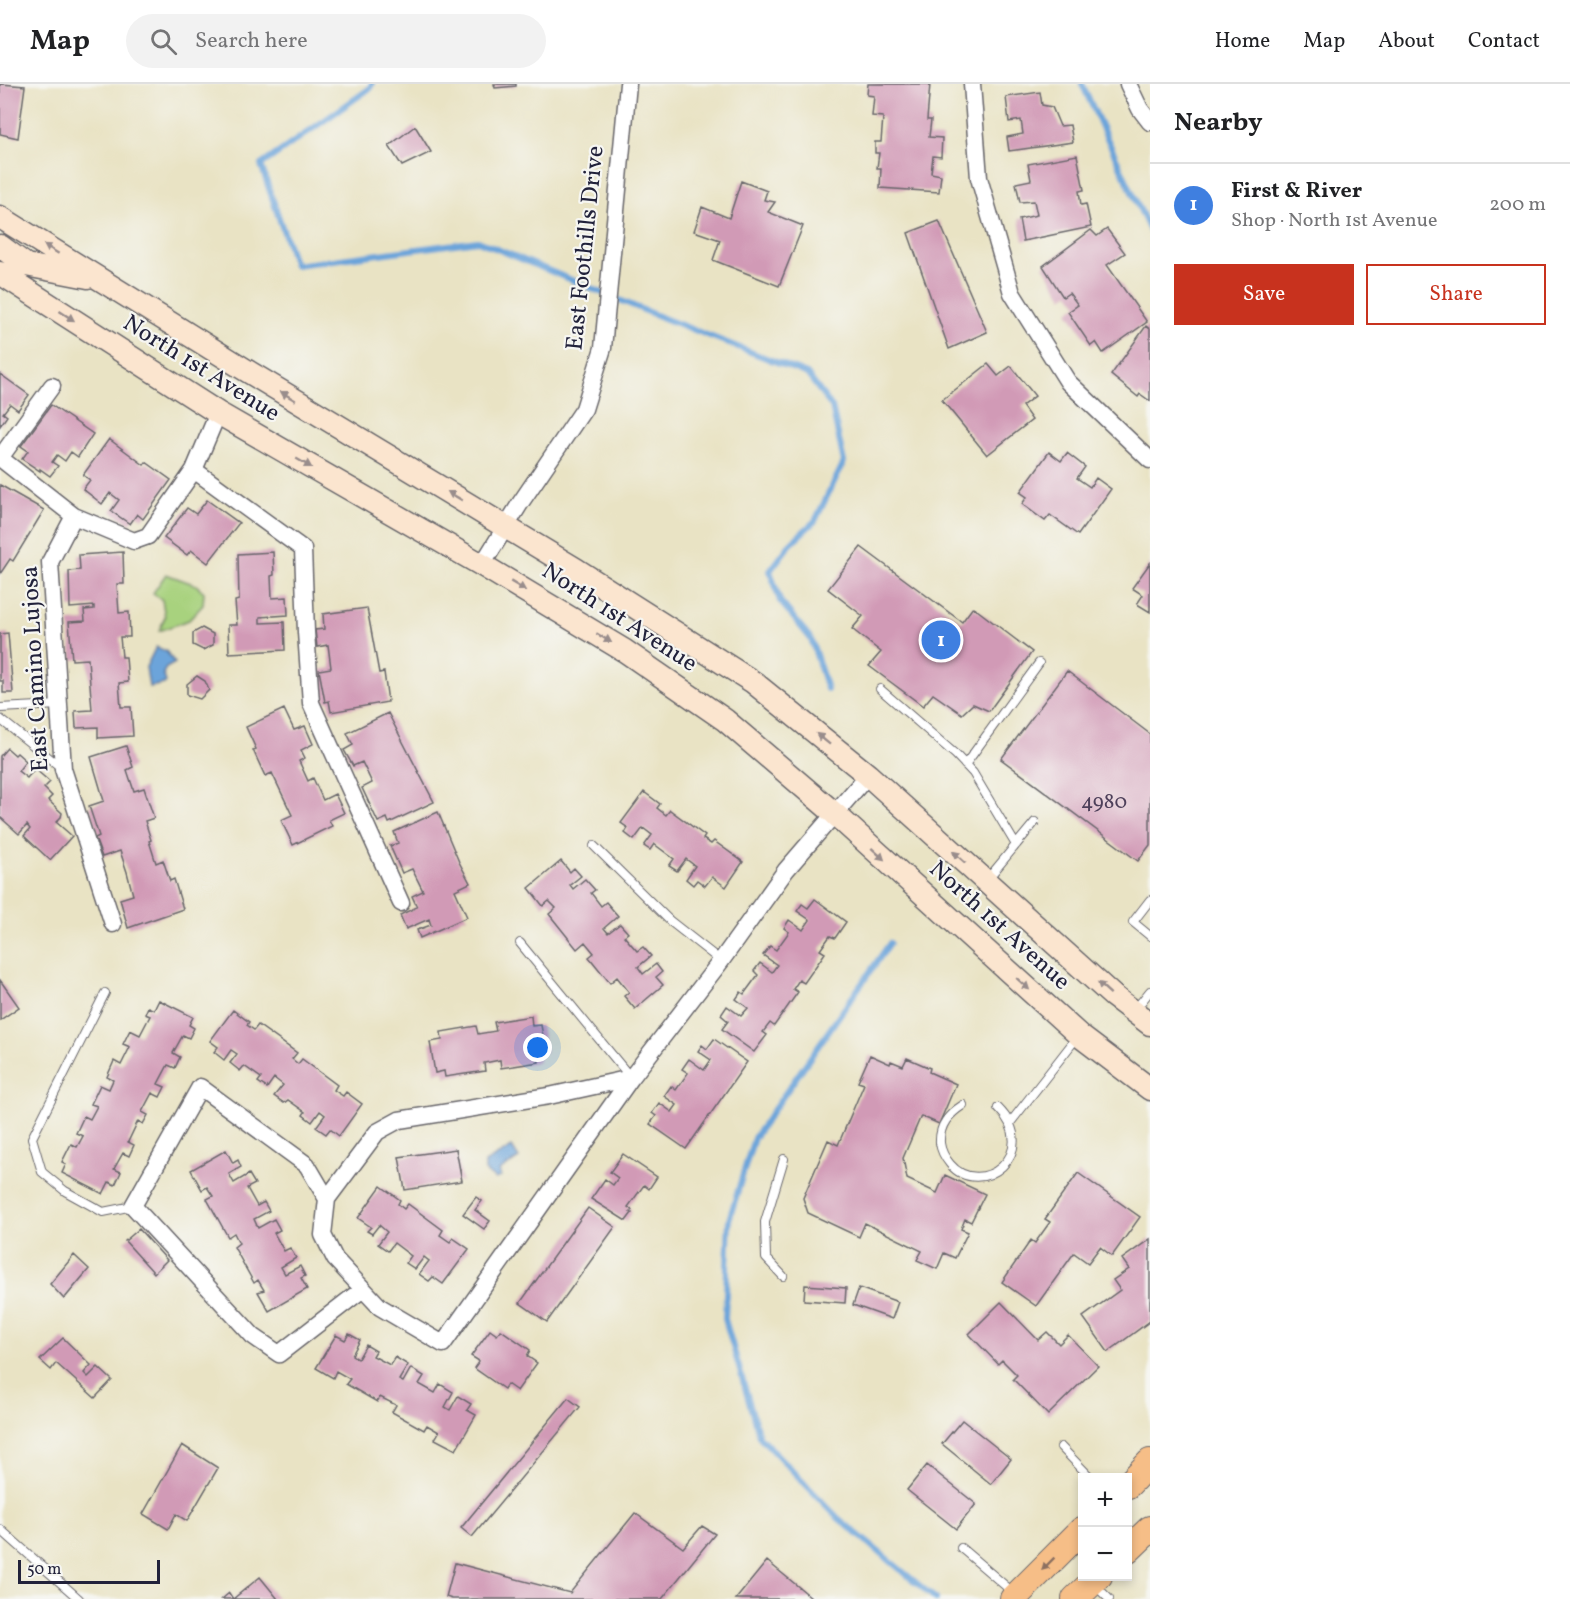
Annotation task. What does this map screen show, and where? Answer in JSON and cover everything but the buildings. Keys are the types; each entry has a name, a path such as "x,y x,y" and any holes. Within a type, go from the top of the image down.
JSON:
{"main road":[{"name":"North 1st Avenue","path":"0,217 244,369 506,526 753,682 868,776 1113,996 1142,1018"},
{"path":"0,246 26,266 101,280"},
{"name":"North 1st Avenue","path":"0,273 218,413 482,565 625,651 725,720 835,814 1079,1034 1150,1089"},
{"path":"1132,1481 1150,1462"},
{"path":"1132,1546 1150,1529"},
{"path":"1015,1597 1078,1535"}],"street":[{"name":"East Foothills Drive","path":"482,565 584,410 603,348 627,84"},
{"path":"972,84 979,178 1012,293 1068,381 1150,460"},
{"path":"1128,84 1140,109 1150,122"},
{"path":"52,386 0,458 74,516 134,541 148,536 194,470 218,413"},
{"path":"194,470 303,549 311,703 401,903"},
{"name":"East Camino Lujosa","path":"74,516 50,562 63,770 113,924"},
{"path":"631,1078 551,1096 399,1120 377,1132 327,1199 323,1235 335,1259 380,1307 443,1344 631,1078 721,961 786,870 868,776"},
{"path":"327,1199 307,1165 200,1087 133,1206 253,1336 279,1354 363,1289"}],"lane":[{"path":"965,765 1039,663"},
{"path":"880,689 973,773 1016,844"},
{"path":"0,708 59,705"},
{"path":"0,719 63,770"},
{"path":"985,881 1035,822"},
{"path":"594,846 670,921 721,961"},
{"path":"1150,900 1133,922 1150,936"},
{"path":"520,943 631,1078"},
{"path":"1142,1018 1150,991"},
{"path":"105,993 32,1138 42,1172 65,1191 103,1212 133,1206"},
{"path":"1010,1123 1079,1034"},
{"path":"963,1105 952,1112 945,1121 940,1145 944,1157 952,1167 962,1174 974,1177 997,1170 1012,1152 1014,1139 1010,1123 998,1108"},
{"path":"783,1276 766,1258 765,1222 784,1159"},
{"path":"1061,1447 1086,1473"},
{"path":"0,1529 79,1599"},
{"path":"961,1548 1015,1597"}],"green space":[{"path":"166,574 196,585 204,592 203,605 189,620 159,631 165,617 162,600 153,593"}],"water":[{"path":"156,647 166,651 175,663 166,668 163,673 166,682 164,684 149,687 146,667"},
{"path":"512,1147 519,1158 499,1171 501,1177 495,1179 485,1171 485,1163"}],"waterway":[{"path":"372,84 369,89 261,165 295,265 478,241 653,314 807,374 832,407 844,462 815,521 791,543 770,571 780,601 811,639 827,689"},
{"path":"1082,84 1150,231"},
{"path":"890,943 754,1138 729,1220 725,1319 759,1436 838,1518 936,1599"}],"place":[{"name":"First & River","path":"941,640"}]}
